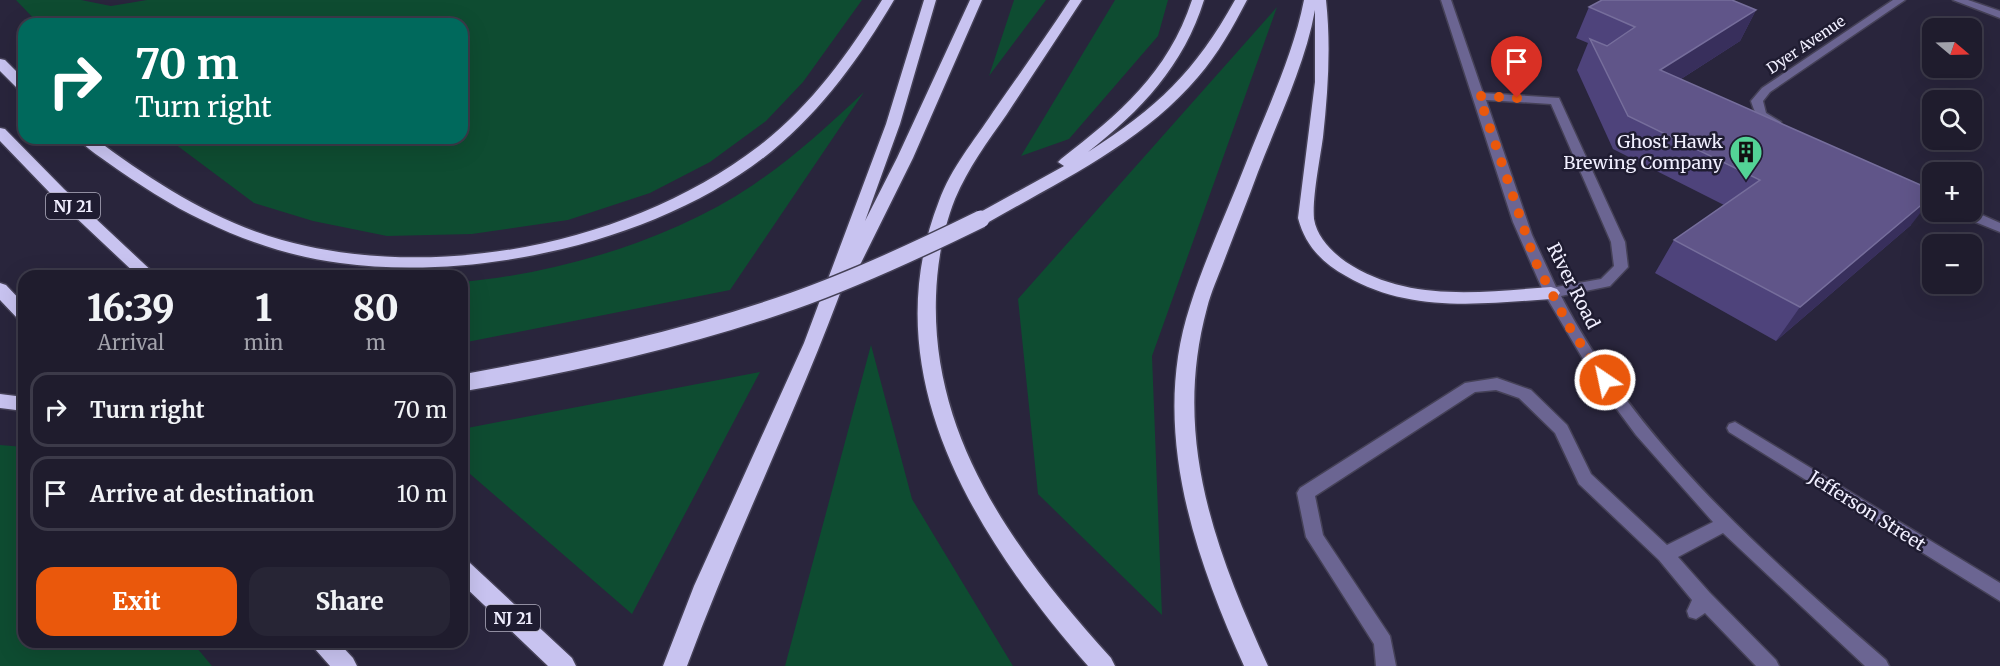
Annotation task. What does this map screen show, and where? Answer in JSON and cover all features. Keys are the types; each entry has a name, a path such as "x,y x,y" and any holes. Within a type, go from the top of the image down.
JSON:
{"highway":[{"path":"93,144 142,180 195,212 222,225 282,246 318,254 395,262 474,260 548,247 636,220 692,196 743,166 784,133 821,96 863,39 888,0"},
{"path":"813,343 893,124 930,0"},
{"path":"675,666 705,586 813,343 905,158 976,0"},
{"path":"1076,0 974,150 947,200 932,249 926,323 928,348 939,403 948,432 974,493 1013,558 1038,593 1103,666"},
{"path":"1014,201 1094,140 1152,86 1178,49 1198,0"},
{"path":"468,382 584,360 754,313 875,269 981,219 1094,157 1155,112 1208,56 1241,0"},
{"path":"1256,666 1231,610 1200,528 1186,455 1183,391 1191,333 1198,307 1296,54 1310,0"},
{"path":"1320,0 1321,84 1306,218 1310,233 1319,247 1333,261 1357,276 1392,291 1456,298 1551,293"},
{"path":"0,63 18,81"},
{"name":"NJ 21","path":"0,132 58,192 142,270"},
{"path":"0,289 18,308"},
{"path":"0,401 18,403"},
{"name":"NJ 21","path":"468,576 564,666"},
{"path":"328,648 345,666"}],"street":[{"name":"River Road","path":"1446,0 1523,229 1551,293 1591,361 1652,441 1725,524 1808,604 1879,666"},
{"name":"Dyer Avenue","path":"1791,134 1761,115 1757,101 1766,90 1900,0"},
{"path":"1959,0 2000,15"},
{"path":"1479,96 1555,101 1618,242 1621,267 1605,283 1551,293"},
{"path":"1982,220 2000,228"},
{"path":"1386,666 1383,642 1315,537 1306,494 1471,387 1497,384 1525,394 1561,429 1585,479 1665,555 1699,605 1769,666"},
{"name":"Jefferson Street","path":"1735,428 2000,593"},
{"path":"1665,555 1725,524"}],"green space":[{"path":"16,0 81,0 111,6 147,0 862,0 803,82 766,121 710,162 650,193 568,220 472,234 387,236 313,221 254,203 175,144 468,144 468,18 33,18"},
{"path":"1014,0 1046,0 989,76"},
{"path":"1115,0 1168,0 1158,36 1069,139 1021,156"},
{"path":"1277,7 1152,356 1162,615 1038,494 1018,299"},
{"path":"864,92 730,290 468,342 468,281 499,278 576,262 651,237 721,205 768,175"},
{"path":"871,345 912,499 1013,666 785,666"},
{"path":"760,372 632,614 468,472 468,428"},
{"path":"0,445 18,446 18,648 197,648 212,666 0,666"}],"building":[{"name":"Ghost Hawk Brewing Company","path":"1602,0 1732,0 1756,10 1660,70 1922,186 1922,204 1800,307 1674,240 1760,180 1628,116 1590,39 1607,46 1635,27 1589,7"}],"place":[{"name":"Ghost Hawk Brewing Company","path":"1746,181"}],"route":[{"path":"1517,98 1479,96 1535,261 1570,328 1605,380"}]}
